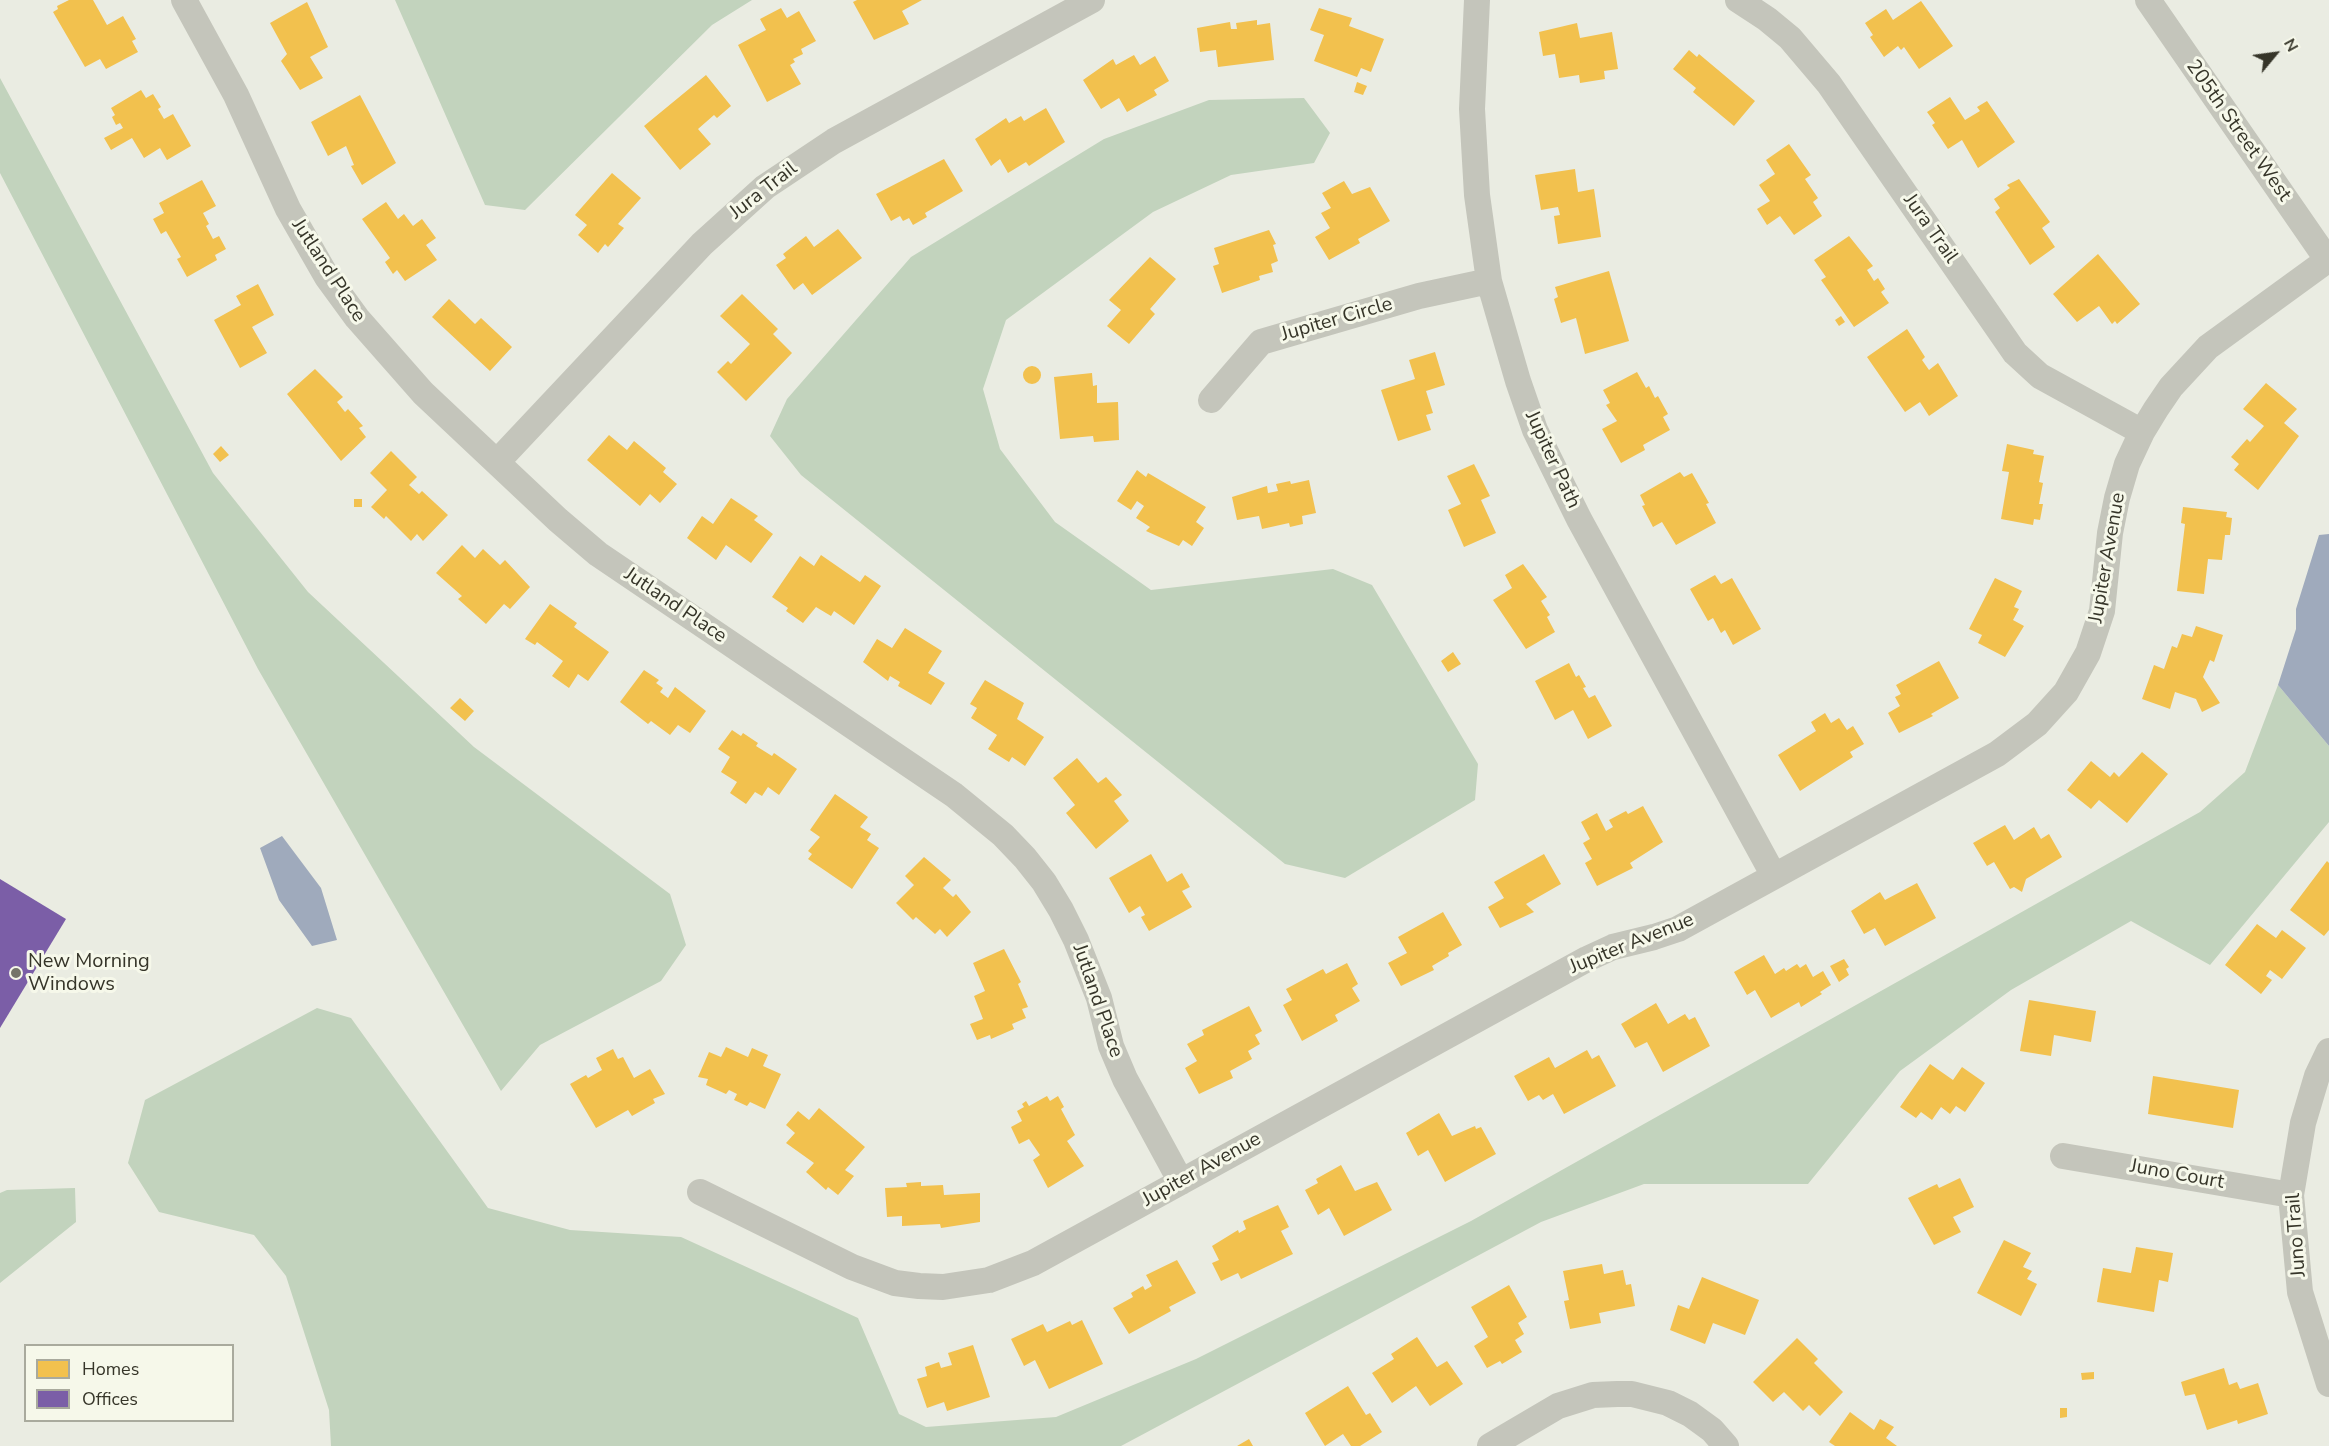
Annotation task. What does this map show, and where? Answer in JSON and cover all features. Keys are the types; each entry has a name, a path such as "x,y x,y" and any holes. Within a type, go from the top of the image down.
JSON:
{"street":[{"name":"Jutland Place","path":"184,0 246,116 288,209 327,277 357,318 423,393 598,554 954,795 1003,835 1044,882 1061,910 1089,970 1111,1046 1125,1078 1181,1182"},
{"name":"Jura Trail","path":"497,462 702,244 765,187 834,141 1092,0"},
{"name":"Jupiter Path","path":"1477,0 1472,109 1477,195 1490,282 1518,381 1535,430 1584,529 1774,876"},
{"name":"Jura Trail","path":"1738,0 1790,38 1829,84 2016,353 2040,376 2142,432"},
{"name":"205th Street West","path":"2148,0 2329,260"},
{"name":"Jupiter Avenue","path":"700,1192 873,1276 918,1286 943,1287 989,1280 1015,1272 1587,959 1613,947 1678,929 1997,754 2037,724 2066,692 2088,653 2102,611 2110,533 2127,464 2142,432 2171,387 2208,347 2329,260"},
{"name":"Jupiter Circle","path":"1211,400 1261,342 1419,296 1490,282"},
{"name":"Juno Trail","path":"2329,1051 2317,1076 2303,1123 2291,1195 2300,1292 2329,1384"},
{"name":"Juno Court","path":"2063,1156 2291,1195"},
{"path":"1490,1446 1545,1413 1569,1402 1593,1395 1632,1394 1668,1403 1690,1413 1712,1430 1726,1446"}],"green space":[{"path":"395,0 752,0 712,25 525,210 485,205"},
{"path":"0,78 213,473 308,592 474,747 670,894 686,945 661,981 540,1045 501,1091 258,669 0,173"},
{"path":"1304,98 1330,133 1314,163 1231,175 1153,212 1006,320 983,389 1000,449 1055,522 1151,590 1333,569 1372,585 1478,764 1475,800 1345,878 1285,864 801,475 770,436 787,399 911,257 1104,139 1209,100"},
{"path":"2278,685 2329,746 2329,822 2210,965 2131,921 2011,990 1900,1071 1808,1184 1644,1184 1541,1222 1121,1446 331,1446 329,1410 286,1276 254,1235 159,1212 128,1163 145,1100 317,1008 351,1018 488,1208 570,1230 681,1237 858,1318 899,1414 926,1427 1056,1417 1196,1359 1471,1221 2200,812 2245,772"},
{"path":"75,1188 76,1222 0,1283 0,1193 7,1190"}],"water":[{"path":"2329,534 2329,746 2278,685 2296,629 2296,609 2319,535"},
{"path":"282,836 321,888 337,940 312,946 279,900 260,848"}],"building: Homes":[{"path":"69,0 93,0 107,25 123,16 136,39 132,41 138,52 106,69 100,59 85,67 53,12 58,9 57,6"},
{"path":"857,0 922,0 902,11 909,24 874,40 853,2"},
{"path":"1921,1 1953,46 1919,69 1904,47 1901,50 1898,46 1884,57 1870,37 1873,35 1865,23 1886,9 1893,20"},
{"path":"307,2 328,47 310,57 323,78 300,90 281,61 287,54 270,23"},
{"path":"781,8 787,18 799,11 816,41 801,49 803,54 793,59 795,62 790,65 801,84 767,102 738,45 766,30 760,19"},
{"path":"1319,8 1352,18 1349,26 1384,39 1371,72 1361,68 1357,77 1314,61 1324,35 1310,30"},
{"path":"1257,20 1257,25 1270,23 1274,60 1218,67 1216,50 1200,52 1197,28 1230,22 1231,29 1237,29 1236,23"},
{"path":"1577,23 1580,38 1612,32 1618,69 1604,71 1605,79 1580,83 1579,75 1559,78 1555,54 1543,56 1539,32"},
{"path":"1689,50 1697,57 1699,54 1755,101 1734,126 1693,92 1696,88 1673,69"},
{"path":"1134,55 1140,65 1155,56 1169,81 1154,90 1157,95 1127,112 1119,98 1101,109 1083,80 1113,59 1116,65"},
{"path":"706,75 731,106 717,118 714,115 698,129 711,144 680,170 644,126"},
{"path":"1357,82 1367,86 1363,95 1354,92"},
{"path":"141,90 146,98 153,94 161,107 158,109 164,119 173,114 191,146 167,160 160,148 144,158 132,138 111,150 104,138 123,128 120,123 116,125 112,117 115,115 111,108"},
{"path":"360,95 396,163 362,185 351,166 354,165 346,146 328,156 311,122"},
{"path":"1950,97 1965,120 1980,111 1977,107 1987,101 2015,142 1978,168 1962,140 1948,149 1932,125 1935,123 1927,112"},
{"path":"1046,108 1065,142 1029,166 1026,162 1008,173 1000,159 991,166 975,139 1006,118 1009,123 1021,116 1024,121"},
{"path":"1789,144 1811,175 1805,179 1818,198 1813,202 1822,216 1794,235 1780,216 1767,225 1757,209 1770,201 1759,185 1775,174 1766,160"},
{"path":"944,159 963,191 925,213 927,217 913,225 909,218 903,221 900,216 891,221 876,194"},
{"path":"1575,169 1578,192 1594,189 1601,237 1558,244 1554,216 1560,215 1558,207 1541,210 1535,175"},
{"path":"612,173 641,198 618,224 624,228 608,247 605,244 598,253 578,235 587,225 575,215"},
{"path":"2019,179 2050,222 2042,228 2055,247 2030,265 1995,212 2000,208 1994,199 2010,188 2007,185"},
{"path":"202,180 216,206 203,213 209,224 206,226 213,239 219,236 226,249 215,255 217,260 187,277 177,259 181,257 166,231 161,234 153,219 164,213 159,203"},
{"path":"1344,181 1352,194 1370,187 1390,221 1358,239 1360,243 1329,260 1315,237 1330,228 1321,213 1331,208 1322,193"},
{"path":"386,202 398,219 404,214 413,226 422,219 436,238 426,245 437,260 405,281 397,270 393,274 385,262 390,258 362,219"},
{"path":"838,229 862,258 812,295 803,283 794,290 776,265 786,258 783,254 806,236 814,247"},
{"path":"1269,230 1276,244 1273,245 1278,261 1271,264 1273,272 1259,276 1260,280 1222,293 1213,266 1219,264 1214,248"},
{"path":"1849,236 1873,266 1867,270 1874,281 1878,278 1885,289 1881,292 1889,303 1854,327 1821,280 1826,277 1814,260"},
{"path":"2098,254 2140,304 2117,324 2115,321 2112,324 2099,306 2077,322 2053,294"},
{"path":"1150,257 1176,279 1150,309 1155,314 1129,344 1107,326 1121,310 1109,300"},
{"path":"1609,271 1629,341 1585,354 1576,318 1561,323 1554,299 1558,297 1555,287"},
{"path":"258,284 274,315 252,327 267,353 240,368 214,320 241,305 236,296"},
{"path":"742,294 778,329 773,334 792,353 746,401 717,372 728,361 731,364 750,344 720,316"},
{"path":"449,299 475,324 481,318 512,347 490,371 432,317"},
{"path":"1841,316 1845,322 1839,326 1835,320"},
{"path":"1907,329 1925,357 1922,360 1929,370 1938,363 1958,396 1929,416 1920,402 1905,412 1867,357"},
{"path":"1435,352 1445,385 1426,391 1433,413 1426,415 1431,430 1398,441 1381,390 1415,379 1409,360"},
{"path":"1028,366 1036,366 1041,371 1039,382 1028,384 1023,379 1023,371"},
{"path":"315,369 343,397 337,402 345,412 348,409 363,426 359,428 366,437 341,461 287,394"},
{"path":"1637,372 1646,388 1649,386 1655,398 1658,396 1668,414 1663,417 1670,430 1643,445 1645,450 1621,463 1602,429 1617,421 1606,405 1610,403 1603,390"},
{"path":"1092,373 1093,386 1097,385 1097,403 1118,402 1119,440 1094,442 1093,436 1060,439 1054,377"},
{"path":"2266,383 2297,409 2284,423 2299,436 2258,490 2234,470 2239,464 2231,457 2247,439 2250,442 2264,426 2243,409"},
{"path":"609,435 627,450 634,441 666,468 663,472 677,484 660,503 650,494 640,506 587,460"},
{"path":"2007,444 2034,450 2033,454 2044,456 2039,482 2043,483 2039,504 2043,504 2040,520 2034,519 2033,525 2001,519 2009,472 2002,471"},
{"path":"221,446 229,455 220,462 213,454"},
{"path":"391,451 417,477 409,485 419,494 422,491 448,515 423,541 417,534 411,541 386,516 384,519 371,507 387,490 370,473"},
{"path":"1474,464 1490,496 1481,500 1496,533 1464,547 1448,510 1461,504 1447,476"},
{"path":"1137,470 1146,477 1148,473 1206,507 1196,522 1204,528 1192,546 1183,540 1179,546 1146,531 1150,527 1136,518 1144,506 1137,501 1131,510 1117,501"},
{"path":"1680,472 1684,477 1692,473 1709,503 1706,504 1716,523 1676,545 1662,522 1653,527 1642,506 1645,505 1640,495"},
{"path":"1309,480 1316,513 1302,516 1303,524 1290,527 1289,523 1262,529 1259,516 1237,520 1232,497 1267,486 1268,493 1278,491 1276,484 1290,481 1291,484"},
{"path":"731,498 758,516 754,520 773,534 751,563 726,545 716,560 687,538 702,516 713,524"},
{"path":"354,499 362,499 362,507 354,507"},
{"path":"2183,507 2227,512 2226,517 2232,518 2230,535 2225,535 2222,560 2208,559 2204,594 2177,591 2185,524 2181,523"},
{"path":"462,545 475,558 483,549 500,565 505,560 530,587 510,609 504,604 486,624 458,599 462,596 436,573"},
{"path":"821,555 860,582 865,575 881,586 854,625 834,611 831,616 816,607 803,623 786,611 788,608 772,597 800,556 814,566"},
{"path":"1523,564 1547,597 1541,601 1550,615 1547,617 1555,632 1526,649 1493,600 1512,588 1505,575"},
{"path":"1715,575 1721,584 1732,578 1761,629 1733,645 1725,630 1721,633 1713,618 1708,621 1690,589"},
{"path":"1995,578 2022,591 2014,607 2019,609 2013,620 2024,626 2005,657 1978,643 1982,635 1969,629"},
{"path":"550,604 577,623 574,627 609,652 588,681 578,674 569,688 552,676 563,661 537,642 535,645 525,639"},
{"path":"2196,626 2223,635 2214,662 2210,660 2203,677 2220,703 2202,712 2196,699 2175,692 2170,709 2142,699 2154,665 2164,669 2172,646 2177,648 2182,634 2192,637"},
{"path":"905,628 942,651 928,673 945,683 931,705 898,686 900,682 890,676 888,681 863,662 877,639 892,648"},
{"path":"1453,652 1461,664 1448,672 1441,661"},
{"path":"1939,661 1959,698 1931,714 1933,716 1899,733 1888,713 1900,706 1895,697 1901,694 1896,685"},
{"path":"1569,663 1576,677 1579,675 1586,687 1583,688 1589,698 1595,695 1612,726 1588,739 1573,710 1555,720 1535,681"},
{"path":"644,670 659,680 656,683 663,688 660,692 668,698 675,687 706,711 690,733 678,725 670,735 651,721 648,724 620,702"},
{"path":"985,680 1024,703 1017,719 1044,737 1025,766 1012,757 1009,762 988,749 997,735 971,718 977,708 970,704"},
{"path":"460,698 474,711 465,721 450,708"},
{"path":"1825,713 1831,723 1839,718 1847,730 1853,726 1864,744 1850,752 1853,757 1800,791 1778,755 1816,731 1811,722"},
{"path":"732,730 741,736 743,733 758,743 756,746 772,756 774,753 797,769 779,795 768,787 762,796 755,792 746,804 730,793 737,782 721,772 730,757 718,749"},
{"path":"2142,752 2168,774 2127,823 2099,800 2091,809 2067,790 2091,761 2110,777 2114,772 2119,777"},
{"path":"1077,758 1098,783 1106,777 1122,795 1114,801 1129,821 1096,849 1066,813 1075,805 1053,778"},
{"path":"835,794 868,817 860,827 871,834 867,840 879,848 852,889 808,859 812,854 808,851 820,837 810,830"},
{"path":"1643,806 1663,842 1630,863 1633,868 1597,886 1585,863 1592,859 1583,843 1590,839 1581,822 1597,813 1606,831 1613,827 1609,820 1626,811 1628,814"},
{"path":"2005,825 2014,840 2034,827 2041,839 2049,834 2062,857 2026,879 2022,892 2014,887 2010,889 1994,862 1987,866 1973,843"},
{"path":"1151,854 1167,882 1182,873 1190,887 1182,891 1192,907 1149,931 1141,917 1145,915 1140,906 1129,913 1109,878"},
{"path":"1544,854 1561,884 1526,904 1534,912 1500,928 1488,907 1504,898 1494,882"},
{"path":"924,857 951,880 943,888 953,897 956,894 971,912 947,937 940,929 935,934 916,917 913,920 896,903 914,885 905,876"},
{"path":"2327,861 2329,863 2329,930 2324,936 2290,910"},
{"path":"1917,883 1936,918 1885,946 1875,928 1864,934 1851,911 1880,892 1885,900"},
{"path":"1443,912 1462,945 1432,966 1434,970 1401,986 1388,963 1407,953 1398,937"},
{"path":"2257,924 2276,938 2282,930 2306,948 2282,979 2270,970 2266,976 2272,980 2261,994 2225,965"},
{"path":"1004,949 1021,982 1018,984 1028,1007 1022,1009 1026,1018 1012,1024 1014,1029 991,1039 990,1035 977,1040 970,1024 983,1019 974,996 985,991 973,963"},
{"path":"1764,955 1775,974 1784,968 1786,971 1797,964 1800,968 1806,964 1813,977 1823,971 1831,985 1820,992 1822,994 1801,1007 1799,1002 1771,1018 1755,990 1747,995 1734,972"},
{"path":"1844,959 1849,967 1846,969 1849,975 1839,982 1830,966"},
{"path":"1347,963 1358,984 1352,988 1360,1001 1335,1015 1338,1021 1302,1041 1283,1005 1292,1000 1286,989 1323,969 1326,974"},
{"path":"2029,1000 2096,1011 2091,1042 2054,1035 2051,1056 2020,1051"},
{"path":"1656,1003 1668,1024 1685,1014 1689,1020 1695,1017 1710,1046 1663,1072 1647,1042 1635,1048 1621,1024"},
{"path":"1249,1006 1262,1031 1255,1035 1260,1044 1248,1051 1252,1059 1230,1071 1233,1078 1199,1094 1185,1068 1197,1061 1187,1044 1204,1035 1202,1030"},
{"path":"726,1047 748,1057 752,1048 768,1055 763,1066 781,1074 765,1109 750,1102 747,1106 734,1100 737,1094 729,1090 726,1094 706,1085 708,1079 698,1077 709,1052 721,1057"},
{"path":"613,1049 618,1059 623,1057 634,1078 650,1069 665,1094 653,1099 655,1103 632,1116 628,1110 596,1128 570,1084 586,1075 588,1078 602,1070 596,1058"},
{"path":"1587,1050 1592,1059 1599,1055 1616,1086 1564,1114 1553,1094 1543,1100 1539,1095 1528,1101 1514,1076 1549,1057 1555,1068"},
{"path":"1930,1064 1953,1080 1962,1067 1985,1083 1965,1112 1956,1106 1950,1114 1941,1107 1932,1120 1921,1112 1916,1118 1900,1107"},
{"path":"2153,1076 2239,1090 2233,1128 2148,1114"},
{"path":"1047,1096 1050,1101 1058,1096 1064,1107 1061,1109 1075,1135 1067,1141 1084,1166 1048,1188 1033,1160 1040,1155 1029,1139 1019,1144 1011,1127 1022,1121 1017,1111 1024,1107 1022,1104 1026,1101 1029,1106"},
{"path":"819,1108 865,1147 845,1170 854,1176 838,1195 828,1187 826,1190 806,1172 814,1163 786,1143 795,1133 786,1125 798,1111 809,1120"},
{"path":"1439,1113 1452,1136 1475,1126 1476,1129 1481,1127 1496,1154 1445,1182 1428,1150 1418,1156 1406,1133"},
{"path":"1341,1165 1355,1191 1377,1182 1392,1210 1344,1236 1329,1208 1318,1215 1305,1190 1318,1183 1316,1179"},
{"path":"1960,1178 1974,1207 1953,1217 1961,1232 1934,1245 1908,1198 1937,1184 1939,1188"},
{"path":"921,1182 921,1186 943,1185 944,1195 980,1193 980,1222 941,1228 940,1224 902,1226 902,1216 887,1217 885,1188 907,1187 906,1183"},
{"path":"1278,1205 1289,1227 1281,1231 1293,1254 1241,1279 1238,1273 1221,1281 1212,1263 1219,1260 1212,1246 1238,1230 1239,1233 1246,1229 1243,1221"},
{"path":"2004,1240 2031,1253 2023,1267 2032,1271 2027,1279 2037,1284 2021,1316 1977,1293"},
{"path":"2136,1247 2173,1253 2168,1282 2159,1280 2154,1312 2097,1302 2103,1268 2131,1273"},
{"path":"1177,1260 1196,1293 1169,1307 1171,1311 1129,1334 1113,1308 1133,1297 1131,1293 1143,1286 1145,1290 1152,1286 1146,1275"},
{"path":"1602,1264 1604,1274 1623,1270 1626,1285 1631,1284 1635,1306 1599,1313 1601,1323 1570,1329 1564,1301 1569,1300 1563,1271"},
{"path":"1702,1277 1759,1300 1745,1335 1713,1323 1705,1344 1670,1330 1678,1305 1689,1309"},
{"path":"1509,1285 1527,1317 1518,1323 1524,1334 1515,1340 1522,1352 1502,1364 1500,1361 1487,1368 1474,1346 1488,1337 1471,1307"},
{"path":"1082,1320 1103,1364 1049,1389 1035,1360 1024,1366 1011,1339 1043,1324 1047,1332 1070,1321 1072,1325"},
{"path":"1417,1337 1437,1367 1447,1361 1463,1384 1430,1406 1416,1386 1392,1403 1372,1373 1394,1359 1391,1354"},
{"path":"1797,1338 1818,1359 1814,1363 1843,1392 1820,1416 1809,1405 1803,1411 1784,1392 1773,1402 1753,1382"},
{"path":"973,1345 990,1397 947,1411 944,1402 927,1408 917,1379 927,1376 925,1367 939,1362 941,1368 952,1365 948,1353"},
{"path":"2224,1368 2229,1385 2237,1382 2240,1389 2258,1383 2268,1414 2238,1424 2237,1420 2207,1430 2195,1394 2185,1396 2181,1382"},
{"path":"2094,1372 2094,1379 2082,1380 2081,1373"},
{"path":"1348,1386 1366,1415 1370,1413 1382,1432 1360,1446 1351,1446 1343,1434 1325,1446 1305,1413"},
{"path":"2060,1408 2067,1408 2067,1417 2060,1418"},
{"path":"1850,1412 1874,1430 1880,1419 1894,1427 1886,1438 1897,1446 1835,1446 1829,1442"},
{"path":"1249,1439 1253,1446 1237,1446"}],"building: Offices":[{"name":"New Morning Windows","path":"0,879 66,919 0,1028"}],"place":[{"name":"New Morning Windows","path":"16,973"}]}
